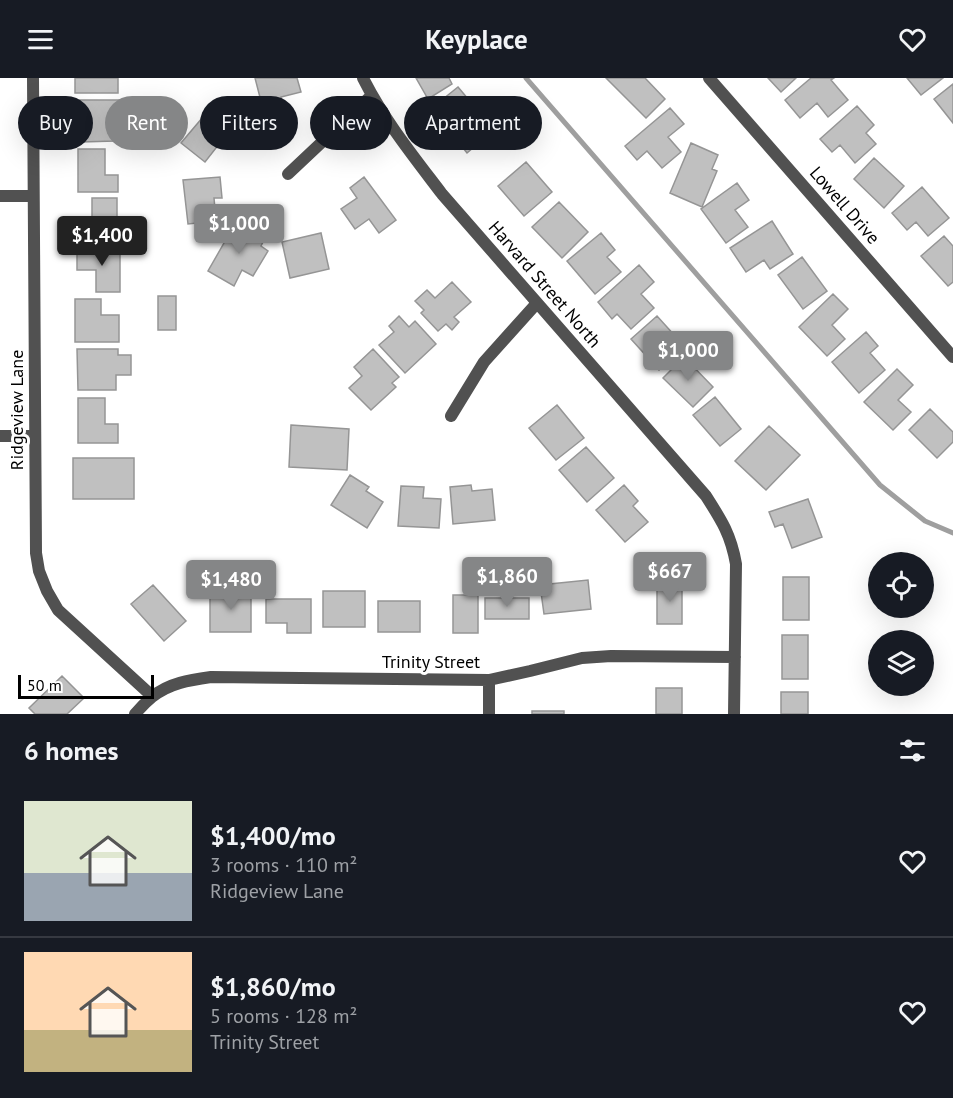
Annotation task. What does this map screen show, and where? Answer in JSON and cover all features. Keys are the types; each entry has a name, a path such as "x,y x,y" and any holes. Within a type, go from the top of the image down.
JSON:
{"street":[{"name":"Ridgeview Lane","path":"33,78 34,436 36,553 39,571 58,610 152,696"},
{"name":"Harvard Street North","path":"363,78 403,143 442,194 706,496 725,525 734,548 736,564 734,714"},
{"name":"Lowell Drive","path":"709,78 953,357"},
{"path":"288,174 372,95"},
{"path":"0,196 33,196"},
{"path":"451,416 484,362 537,303"},
{"path":"0,436 34,436"},
{"name":"Trinity Street","path":"135,714 152,696 169,686 187,680 212,677 489,680 582,657 735,657"},
{"path":"489,680 489,714"}],"building":[{"path":"75,78 118,78 118,93 75,93"},
{"path":"255,78 297,78 301,92 285,96 260,96"},
{"path":"416,78 449,78 452,84 433,96 426,96"},
{"path":"606,78 645,78 665,99 646,118"},
{"path":"768,78 796,78 781,92"},
{"path":"811,78 834,78 831,80 848,100 828,117 817,103 800,118 785,100"},
{"path":"907,78 943,78 921,95"},
{"path":"953,84 953,123 934,99"},
{"path":"458,87 466,96 447,96"},
{"path":"93,100 105,100 105,141 93,142"},
{"path":"857,106 874,125 866,133 876,144 855,163 840,145 832,152 820,139"},
{"path":"670,108 684,124 668,137 681,152 662,168 647,151 637,160 625,146"},
{"path":"200,120 200,150 214,150 205,162 188,149 188,135"},
{"path":"691,143 718,155 712,169 717,171 702,207 670,193"},
{"path":"105,149 105,175 118,175 118,192 78,192 78,150"},
{"path":"874,158 904,186 884,208 854,179"},
{"path":"526,162 552,192 524,216 498,186"},
{"path":"220,177 222,198 214,198 216,221 188,224 183,180"},
{"path":"364,177 396,220 379,233 369,219 355,229 341,209 357,198 350,188"},
{"path":"737,183 749,200 735,210 748,227 726,243 701,209"},
{"path":"922,187 949,218 928,236 916,222 907,230 892,213"},
{"path":"92,198 117,198 117,243 76,243 76,219 92,219"},
{"path":"559,202 588,232 562,258 532,227"},
{"path":"772,221 793,254 770,269 764,260 746,272 730,248"},
{"path":"236,222 265,238 261,246 268,251 253,276 242,270 234,286 208,271"},
{"path":"321,233 329,269 290,278 282,242"},
{"path":"601,233 615,250 607,257 621,272 595,294 567,261"},
{"path":"944,236 953,246 953,282 948,286 921,256"},
{"path":"77,249 120,249 120,292 96,292 96,270 77,270"},
{"path":"802,257 827,291 803,309 778,275"},
{"path":"639,265 654,282 641,294 654,308 631,329 617,314 612,319 598,302"},
{"path":"452,282 471,302 454,317 459,322 452,330 446,324 438,331 421,313 424,310 415,301 427,290 435,298"},
{"path":"833,294 848,309 832,325 845,339 827,356 799,327"},
{"path":"158,296 176,296 176,330 158,330"},
{"path":"75,299 101,299 101,315 119,315 119,342 75,342"},
{"path":"399,316 409,327 415,321 436,344 405,373 379,345 394,332 389,326"},
{"path":"657,316 685,347 659,370 631,339"},
{"path":"866,332 878,346 870,353 885,370 859,393 832,362"},
{"path":"77,349 118,349 118,355 131,355 131,375 116,375 116,390 78,390"},
{"path":"373,349 399,377 392,383 396,387 371,410 349,388 362,376 354,367"},
{"path":"684,357 713,387 693,407 663,378"},
{"path":"897,369 913,385 898,400 911,412 893,430 864,402"},
{"path":"715,397 741,429 720,446 693,415"},
{"path":"78,398 105,398 105,424 118,424 118,443 78,443"},
{"path":"557,405 584,438 556,460 529,428"},
{"path":"930,409 953,432 953,442 937,458 909,430"},
{"path":"291,425 349,429 347,470 289,467"},
{"path":"769,426 800,455 766,490 735,461"},
{"path":"586,447 614,478 587,502 559,470"},
{"path":"73,458 134,458 134,499 73,499"},
{"path":"350,475 369,487 366,491 383,502 367,528 331,505"},
{"path":"471,485 472,491 492,489 495,520 453,524 450,487"},
{"path":"624,485 638,501 633,506 648,522 625,542 596,510"},
{"path":"401,486 424,487 423,498 441,499 439,528 398,526"},
{"path":"808,499 822,537 792,548 783,524 775,527 769,512"},
{"path":"783,577 809,577 809,620 783,620"},
{"path":"588,580 591,609 544,614 540,585"},
{"path":"657,582 682,582 682,624 657,624"},
{"path":"153,585 186,621 164,641 131,604"},
{"path":"210,590 251,590 251,632 210,632"},
{"path":"323,591 365,591 365,627 323,627"},
{"path":"453,595 478,595 478,633 453,633"},
{"path":"485,598 529,598 529,619 485,619"},
{"path":"266,599 311,599 311,633 287,633 287,623 266,623"},
{"path":"378,601 420,601 420,632 378,632"},
{"path":"782,635 808,635 808,679 782,679"},
{"path":"62,676 84,698 67,714 35,714 29,708"},
{"path":"656,688 682,688 682,714 656,714"},
{"path":"781,692 808,692 808,714 781,714"},
{"path":"532,711 564,711 564,714 532,714"}],"waterway":[{"path":"526,78 880,485 925,521 953,533"}]}
